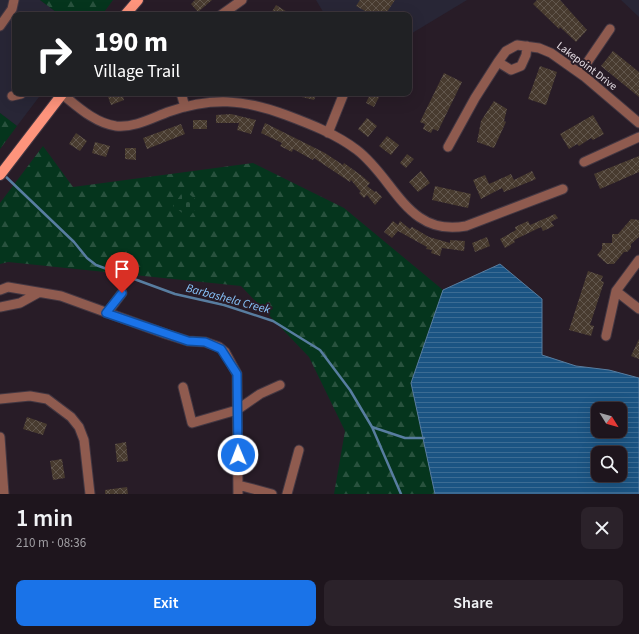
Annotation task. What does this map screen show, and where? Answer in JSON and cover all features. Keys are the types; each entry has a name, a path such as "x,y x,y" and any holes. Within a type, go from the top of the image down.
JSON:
{"main road":[{"path":"128,12 138,0"},
{"path":"0,175 60,96"}],"street":[{"path":"0,26 12,9 14,0"},
{"path":"226,12 242,0"},
{"path":"580,73 610,29"},
{"name":"Lakepoint Drive","path":"448,147 475,98 498,62 506,51 517,45 539,48 551,53 580,73 639,123"},
{"path":"498,62 511,70 521,66 526,55 527,46"},
{"path":"65,96 94,118 117,126 144,122 185,107 217,101 241,102 286,115 345,142 367,159 385,178 403,204 423,220 436,226 454,228 466,226 563,189"},
{"path":"182,96 185,107"},
{"path":"328,133 343,96"},
{"path":"584,162 639,137"},
{"path":"606,336 616,291 639,260"},
{"path":"0,290 8,287 61,296 188,341 205,342 219,347 225,352 237,374 238,489 272,494"},
{"path":"616,291 639,309"},
{"path":"0,307 20,303 38,293"},
{"path":"106,313 122,293"},
{"path":"183,387 192,424 238,410 260,394 280,385"},
{"path":"0,399 30,396 47,398 71,417 79,427 84,440 90,494"},
{"path":"0,437 4,494"},
{"path":"287,494 299,450"}],"shaded area":[{"path":"0,0 40,0 56,12 12,12 12,96 40,96 17,126 0,113"},
{"path":"316,0 467,0 412,33 412,12 323,12"},
{"path":"621,0 639,0 639,17"}],"green space":[{"path":"40,0 113,0 104,12 56,12"},
{"path":"0,113 17,126 0,149"},
{"path":"43,146 73,187 253,163 344,208 443,290 411,383 435,494 334,494 345,431 309,357 241,286 8,262 0,264 0,203"},
{"path":"184,190 200,203 189,218 173,206"}],"water":[{"path":"500,264 542,299 542,355 576,366 609,370 639,378 639,494 435,494 411,383 443,290"}],"building":[{"path":"195,0 212,0 198,12 191,4"},
{"path":"360,0 395,0 387,12 367,12 356,6"},
{"path":"537,0 560,0 587,30 576,42 560,27 559,29 533,4"},
{"path":"276,5 287,12 272,12"},
{"path":"613,51 639,72 639,97 601,66"},
{"path":"540,66 557,72 546,105 528,99"},
{"path":"444,73 462,82 438,131 433,129 431,133 423,129 425,124 420,122"},
{"path":"108,96 123,96 124,100 111,105"},
{"path":"298,96 316,96 314,100"},
{"path":"369,96 379,97 374,107 366,103"},
{"path":"494,101 507,109 504,121 506,122 494,148 477,142 481,121"},
{"path":"231,114 256,120 251,134 237,130 239,123 216,123 216,115"},
{"path":"593,115 604,134 593,140 591,138 579,146 577,144 569,149 560,134"},
{"path":"367,118 377,126 368,137 358,129"},
{"path":"193,120 207,120 207,129 193,129"},
{"path":"265,123 325,153 343,165 344,163 370,183 367,186 375,192 376,191 382,197 375,205 367,195 364,198 359,193 361,192 351,180 350,182 314,158 313,160 293,149 292,152 280,146 282,143 261,133"},
{"path":"181,124 185,134 147,149 143,138"},
{"path":"76,133 87,141 80,151 69,144"},
{"path":"387,136 399,145 391,155 379,146"},
{"path":"95,142 110,146 106,157 92,153"},
{"path":"125,148 136,148 136,160 125,159"},
{"path":"407,154 414,159 406,168 400,163"},
{"path":"639,156 639,172 600,189 594,174"},
{"path":"421,171 430,183 418,192 409,182"},
{"path":"532,171 536,179 504,192 502,188 481,199 473,180 485,175 489,184 511,174 514,180"},
{"path":"435,186 471,194 468,208 432,200"},
{"path":"555,214 558,218 551,222 554,226 543,231 541,227 514,240 515,242 505,248 500,239 516,230 515,227 528,221 530,225"},
{"path":"631,219 639,220 639,237 631,244 631,248 627,252 624,252 614,264 607,264 597,255 602,249 602,243 612,243 612,234 618,234"},
{"path":"393,221 398,225 400,221 410,229 412,227 429,237 450,243 450,240 465,241 464,251 442,248 440,256 431,253 432,250 426,249 427,247 398,231 392,238 384,232"},
{"path":"487,237 490,246 475,252 472,243"},
{"path":"588,271 603,276 601,281 604,282 590,325 594,326 591,336 569,330"},
{"path":"639,339 639,359 631,356"},
{"path":"27,417 47,424 43,435 23,429"},
{"path":"126,442 128,461 117,462 115,444"},
{"path":"62,459 65,478 53,480 50,461"},
{"path":"127,487 128,494 105,494 105,490"}],"waterway":[{"name":"Barbashela Creek","path":"3,174 74,242 87,258 96,265 175,294 224,305 273,321 320,350 350,390 372,427 401,494"},
{"path":"372,427 405,438 424,438"}],"route":[{"path":"122,293 106,313 188,341 205,342 219,347 225,352 237,374 238,455"}]}
